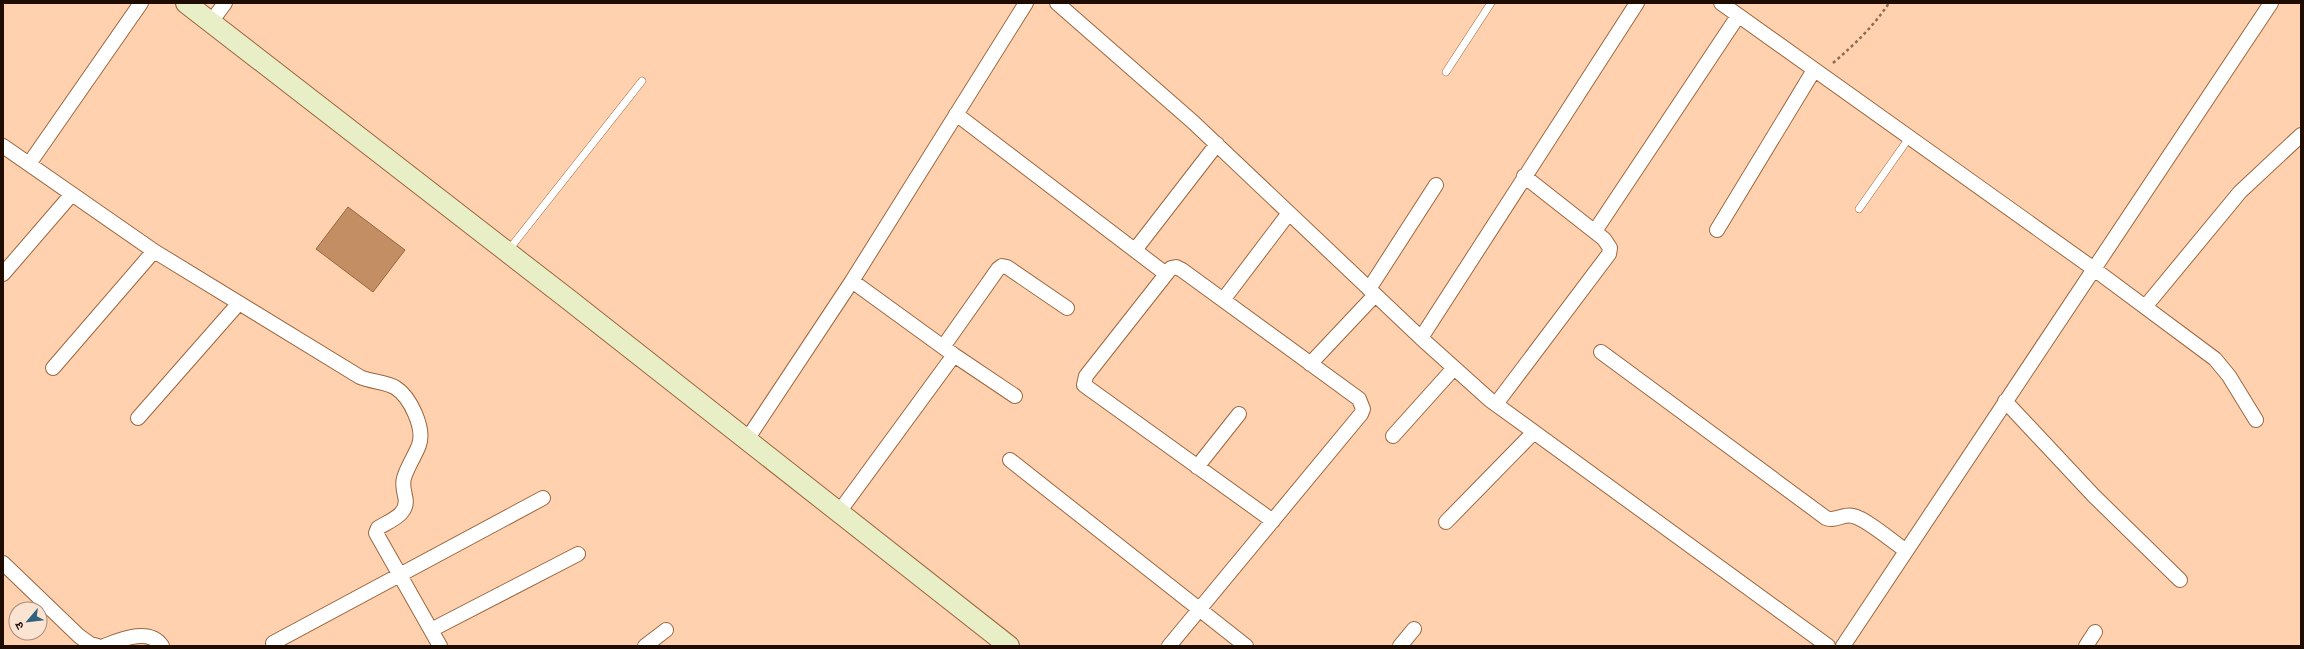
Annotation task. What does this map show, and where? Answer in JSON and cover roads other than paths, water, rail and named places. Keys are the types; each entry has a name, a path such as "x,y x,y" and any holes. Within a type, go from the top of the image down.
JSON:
{"main road":[{"path":"186,3 507,252 1009,646"}],"street":[{"path":"29,164 140,3"},
{"path":"211,22 225,3"},
{"path":"746,441 852,281 1026,3"},
{"path":"1057,3 1217,144 1372,292 1454,368 1496,404 1828,646"},
{"path":"1422,338 1524,176 1637,3"},
{"path":"1721,3 2094,269 2214,359 2229,376 2256,420"},
{"path":"1843,646 2271,3"},
{"path":"1595,231 1738,16"},
{"path":"1717,230 1817,72"},
{"path":"956,114 1166,274"},
{"path":"2145,307 2240,192 2301,135"},
{"path":"1135,250 1217,144"},
{"path":"3,146 154,251 360,377 395,387 409,403 421,430 421,435 420,444 404,477 403,487 407,503 400,514 378,528 376,533 401,574 440,646"},
{"path":"1496,404 1608,254 1608,243 1595,231 1524,176"},
{"path":"1310,364 1372,292 1436,185"},
{"path":"3,274 72,194"},
{"path":"1223,300 1289,214"},
{"path":"53,368 154,251"},
{"path":"839,512 948,351 998,269 1002,266 1007,267 1067,308"},
{"path":"1169,646 1273,521 1361,414 1363,408 1359,399 1182,270 1176,267 1171,268 1086,376 1084,385 1273,521"},
{"path":"852,281 948,351 1015,396"},
{"path":"138,418 239,303"},
{"path":"1601,352 1826,518 1831,520 1847,515 1858,517 1906,551"},
{"path":"1393,436 1454,368"},
{"path":"2005,401 2094,496 2180,580"},
{"path":"1197,467 1239,414"},
{"path":"1446,522 1534,432"},
{"path":"1010,460 1246,646"},
{"path":"273,643 543,498"},
{"path":"431,630 578,554"},
{"path":"3,563 79,636 90,644 98,646"},
{"path":"1400,646 1414,629"},
{"path":"645,646 666,630"},
{"path":"2086,646 2095,632"},
{"path":"104,646 133,636 147,637 162,646"}],"lane":[{"path":"1446,72 1491,3"},
{"path":"507,252 642,81"},
{"path":"1859,209 1909,138"}]}
